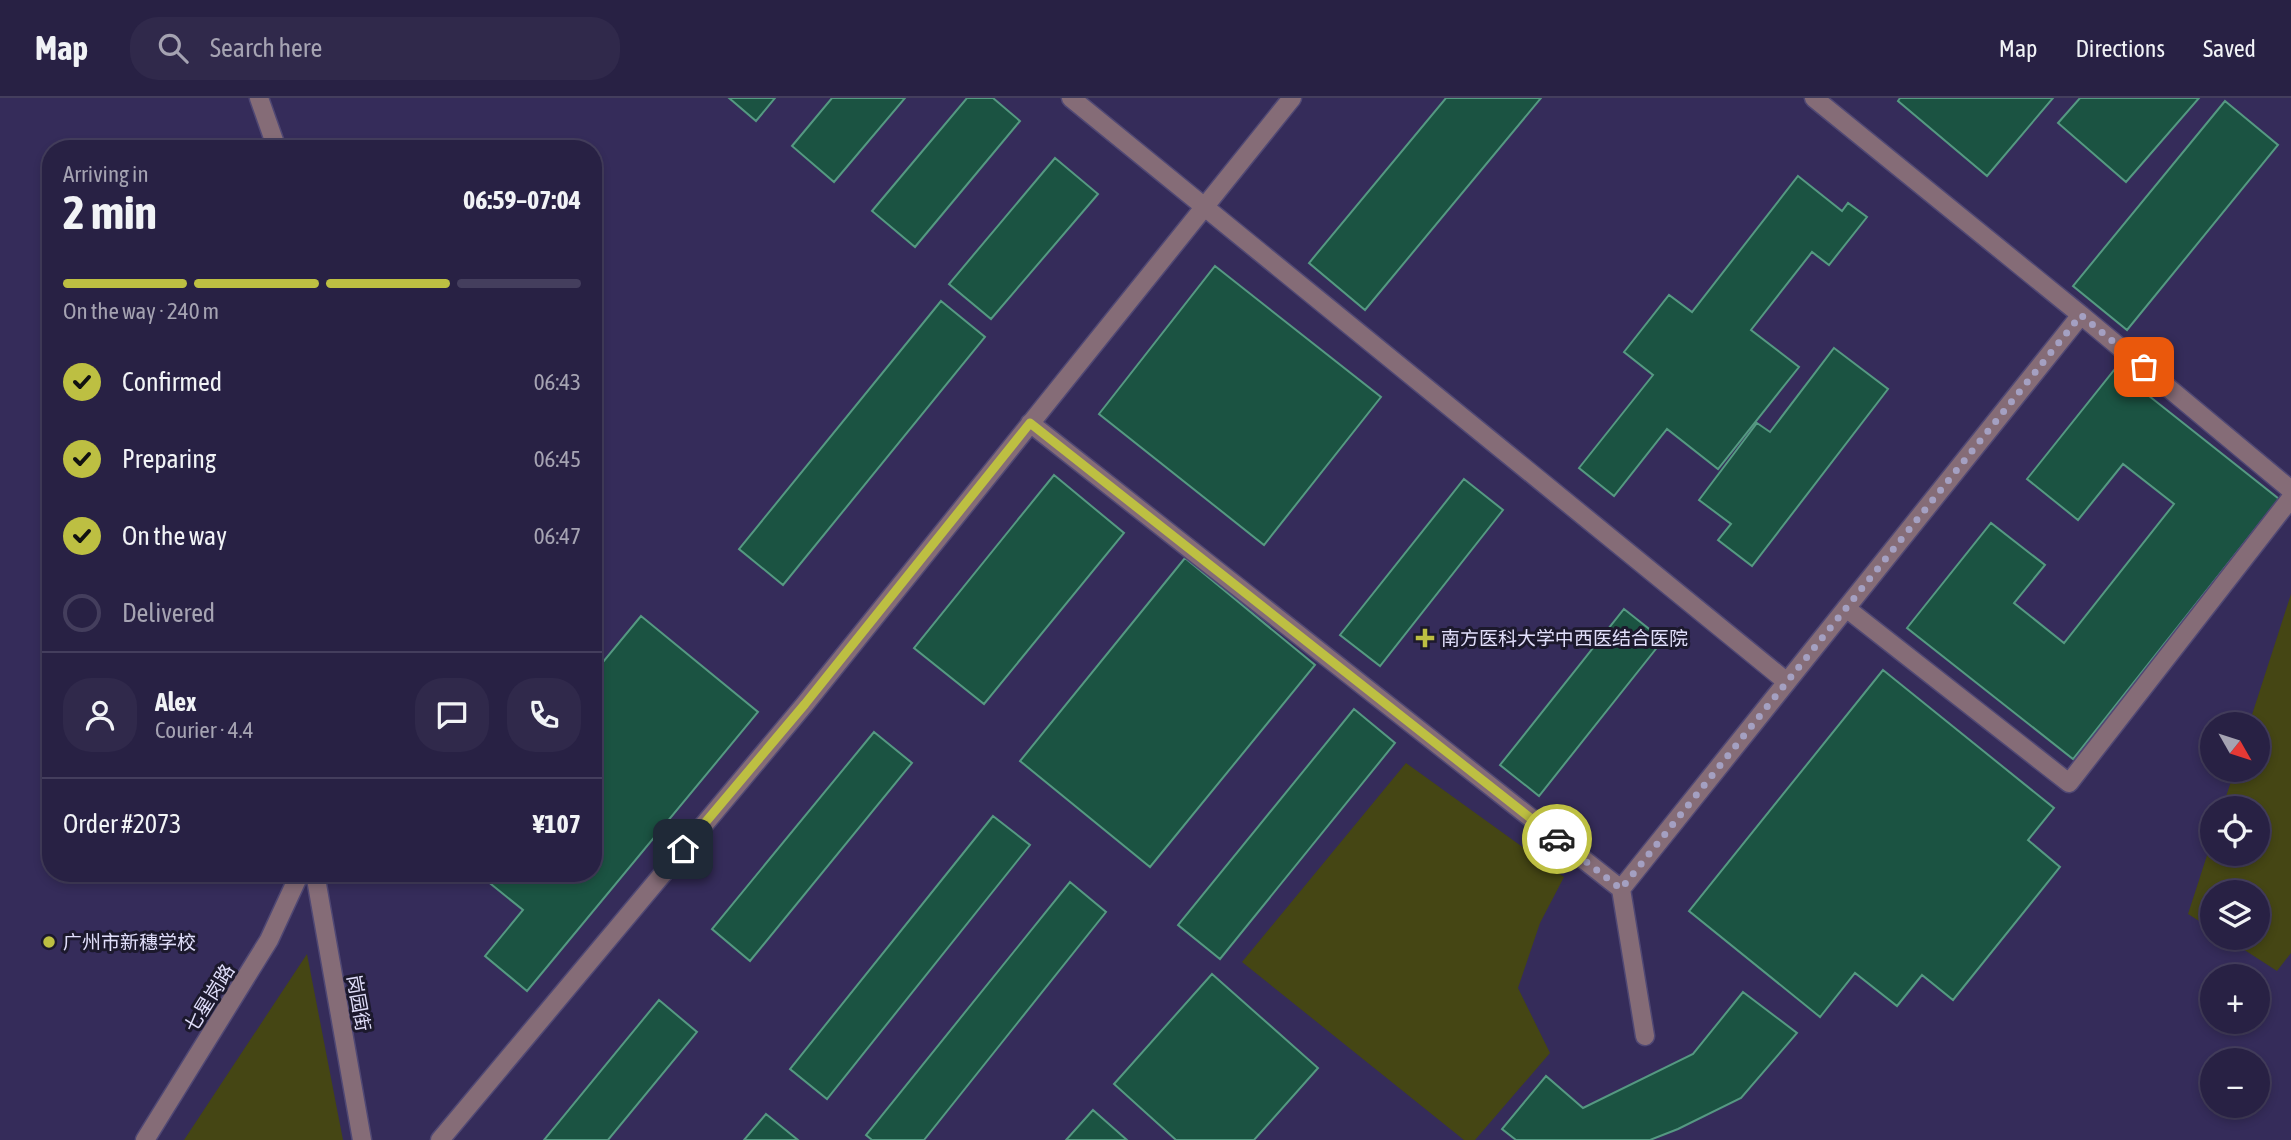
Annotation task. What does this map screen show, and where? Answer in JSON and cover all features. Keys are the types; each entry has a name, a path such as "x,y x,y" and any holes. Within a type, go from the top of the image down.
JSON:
{"street":[{"path":"259,98 274,140"},
{"path":"1072,98 1787,682"},
{"path":"440,1140 805,704 1292,98"},
{"path":"1814,98 2291,490"},
{"path":"1621,889 2081,315"},
{"path":"1030,423 1621,889 1645,1036"},
{"path":"1846,608 2069,783 2291,498"},
{"name":"七星岗路","path":"145,1140 269,940 296,882"},
{"name":"岗园街","path":"317,882 362,1140"}],"shaded area":[{"path":"2291,594 2291,953 2277,971 2245,950 2270,950 2270,880 2200,880 2200,922 2188,914 2204,866 2270,866 2270,796 2226,796 2231,782 2270,782 2270,712 2253,712"},
{"path":"1406,763 1564,877 1540,923 1518,988 1550,1053 1475,1140 1464,1140 1242,962"},
{"path":"307,954 343,1140 184,1140"}],"building":[{"path":"729,98 775,98 756,121"},
{"path":"832,98 905,98 834,182 792,146"},
{"path":"967,98 993,98 1020,121 915,247 872,211"},
{"path":"1446,98 1541,98 1365,310 1309,263"},
{"path":"1900,98 2053,98 1987,176 1898,101"},
{"path":"2080,98 2199,98 2126,182 2058,123"},
{"path":"2225,101 2278,145 2127,330 2073,286"},
{"path":"1055,158 1098,194 991,319 949,284"},
{"path":"1798,176 1842,211 1848,203 1867,217 1829,265 1812,252 1751,330 1799,367 1718,469 1667,429 1614,496 1579,468 1653,375 1624,352 1669,295 1692,312"},
{"path":"1215,266 1381,397 1264,545 1099,414"},
{"path":"941,301 985,337 783,585 739,549"},
{"path":"1834,348 1888,389 1752,566 1718,540 1731,524 1699,500 1757,423 1770,432"},
{"path":"2115,369 2279,499 2073,759 1907,628 1991,523 2045,565 2014,603 2064,643 2174,504 2123,464 2078,520 2027,479"},
{"path":"1054,475 1124,533 984,704 914,648"},
{"path":"1464,479 1503,510 1380,666 1340,635"},
{"path":"1185,558 1315,665 1150,867 1020,761"},
{"path":"1624,609 1663,640 1539,796 1500,765"},
{"path":"641,616 758,712 527,991 485,956 523,910 488,882 602,882 602,663"},
{"path":"1883,670 2054,808 2028,840 2060,867 1953,1000 1922,975 1897,1006 1855,973 1820,1017 1689,911"},
{"path":"1354,709 1395,743 1220,959 1178,925"},
{"path":"874,732 912,763 750,961 712,929"},
{"path":"993,816 1030,845 827,1099 790,1069"},
{"path":"1070,882 1106,912 924,1140 872,1140 866,1135"},
{"path":"1212,974 1318,1068 1254,1140 1176,1140 1114,1084"},
{"path":"1743,992 1797,1033 1741,1098 1650,1140 1516,1140 1502,1129 1546,1076 1583,1108 1693,1054"},
{"path":"659,1000 697,1032 608,1140 544,1140"},
{"path":"1093,1110 1127,1140 1066,1140"},
{"path":"766,1114 798,1140 744,1140"}],"way so far":[{"path":"1557,839 1621,889 2081,315 2144,367"}],"place":[{"name":"南方医科大学中西医结合医院","path":"1425,638"},
{"name":"广州市新穗学校","path":"49,942"}],"route":[{"path":"683,849 805,704 1030,423 1557,839"}]}
